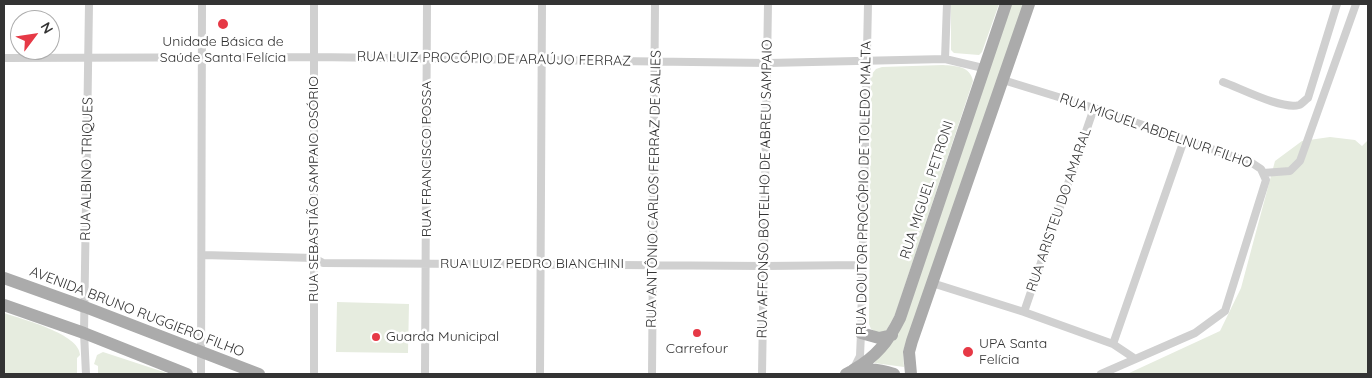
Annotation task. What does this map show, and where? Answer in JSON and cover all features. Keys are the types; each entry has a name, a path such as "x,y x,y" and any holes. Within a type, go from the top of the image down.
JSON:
{"main road":[{"name":"RUA MIGUEL PETRONI","path":"850,372 871,360 892,335 900,318 1006,4"},
{"path":"911,374 909,352 912,341 1029,4"},
{"name":"AVENIDA BRUNO RUGGIERO FILHO","path":"4,278 86,306 259,374"},
{"path":"4,305 187,374"},
{"path":"862,333 879,338 892,335"},
{"path":"850,372 882,370 894,374"}],"street":[{"name":"RUA ALBINO TRIQUES","path":"86,374 84,334 86,306 89,4"},
{"path":"201,374 203,255 202,4"},
{"name":"RUA SEBASTIÃO SAMPAIO OSÓRIO","path":"314,4 314,374"},
{"name":"RUA FRANCISCO POSSA","path":"426,374 427,4"},
{"path":"540,374 542,4"},
{"name":"RUA ANTÔNIO CARLOS FERRAZ DE SALIES","path":"652,374 655,4"},
{"name":"RUA AFFONSO BOTELHO DE ABREU SAMPAIO","path":"762,374 768,4"},
{"name":"RUA DOUTOR PROCÓPIO DE TOLEDO MALTA","path":"850,372 860,356 862,333 868,4"},
{"path":"945,59 948,4"},
{"path":"1223,82 1283,104 1298,105 1302,103 1308,98 1337,4"},
{"path":"1263,173 1290,170 1300,161 1356,4"},
{"name":"RUA LUIZ PROCÓPIO DE ARAÚJO FERRAZ","path":"4,58 313,57 427,60 542,59 768,64 945,59 983,68"},
{"name":"RUA MIGUEL ABDELNUR FILHO","path":"1003,80 1094,108 1252,163 1263,173 1266,180 1224,311 1195,333 1101,374"},
{"name":"RUA ARISTEU DO AMARAL","path":"1024,312 1094,108"},
{"path":"1113,344 1184,140"},
{"name":"RUA LUIZ PEDRO BIANCHINI","path":"203,255 314,258 323,263 540,266 862,265"},
{"path":"932,283 1024,312 1113,344 1134,358"}],"shaded area":[{"path":"951,4 999,4 982,52 979,55 954,53 951,50"},
{"path":"1011,4 1024,4 903,351 904,367 874,363 885,350"},
{"path":"943,65 966,70 973,81 895,315 886,331 878,333 871,329 869,324 871,75 876,69 882,67"},
{"path":"1330,137 1355,140 1362,146 1368,140 1368,374 1127,374 1220,331 1241,288 1275,161 1302,141"},
{"path":"337,302 409,304 408,353 336,352"},
{"path":"4,313 49,328 71,340 77,347 80,355 77,358 77,374 4,374"},
{"path":"103,352 170,374 98,374 98,366 94,364 97,355"}],"place":[{"name":"Unidade Básica de Saúde Santa Felícia","path":"223,24"},
{"name":"Carrefour","path":"697,333"},
{"name":"Guarda Municipal","path":"376,337"},
{"name":"UPA Santa Felícia","path":"968,352"}]}
